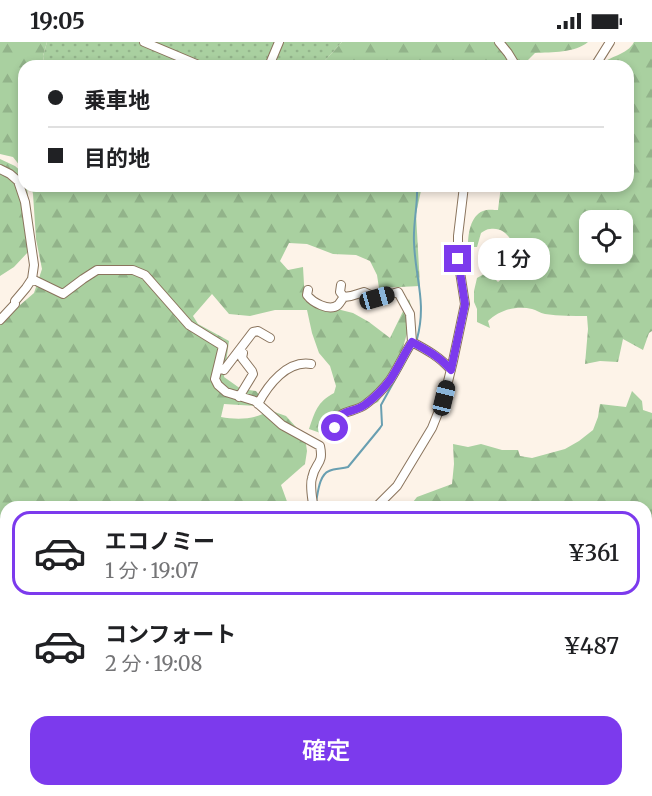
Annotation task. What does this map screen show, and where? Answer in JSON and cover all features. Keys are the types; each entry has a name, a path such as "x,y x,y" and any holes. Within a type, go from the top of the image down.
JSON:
{"street":[{"path":"144,42 187,60"},
{"path":"272,60 279,42"},
{"path":"499,42 512,60"},
{"path":"599,60 610,42"},
{"path":"0,169 18,181"},
{"path":"0,320 15,304 32,279 34,265 22,192"},
{"path":"382,501 397,486 432,428 444,398 465,304 458,259 463,192"},
{"path":"32,279 63,294 97,270 133,270 145,275 189,325 223,346 215,379 218,385 226,392 255,401 282,425 320,446 322,457 312,478 312,501"},
{"path":"340,285 340,292 344,297"},
{"path":"308,290 307,295 311,301 334,307 344,297 364,292 377,298 398,292 410,314 412,342 390,380 368,403 358,409 344,412 339,417 335,428"},
{"path":"218,368 224,370 254,332 258,331 270,338"},
{"path":"412,342 442,360 451,370"},
{"path":"239,397 253,374 242,358 243,353"},
{"path":"258,404 285,369 296,364 311,364"}],"green space":[{"path":"0,42 47,42 44,60 18,60 18,163 13,157 0,154"},
{"path":"47,42 342,42 326,60 44,60"},
{"path":"342,42 588,42 570,50 535,53 528,60 326,60"},
{"path":"634,42 652,42 652,331 649,333 643,350 623,339 618,362 600,361 585,364 587,316 550,315 532,309 514,308 492,317 488,321 490,328 477,322 474,291 477,278 490,274 498,282 512,266 514,251 507,234 496,229 488,229 481,233 477,247 468,247 469,237 473,221 479,213 486,210 498,210 500,192 634,192 634,60 608,60 623,53"},
{"path":"0,159 18,169 18,192 28,192 35,252 28,252 14,267 0,276"},
{"path":"32,192 421,192 416,214 420,286 379,288 377,275 370,261 356,255 333,254 307,244 289,243 280,261 288,270 303,267 305,301 353,313 390,338 409,299 413,313 390,384 378,402 346,415 329,436 309,429 317,408 334,393 336,386 330,366 319,353 307,310 275,310 250,316 229,314 212,294 193,316 198,324 229,341 224,377 241,389 256,391 265,402 258,406 224,404 221,417 246,418 259,416 269,410 286,416 305,437 307,451 305,464 281,485 287,501 0,501 0,315 20,305 34,293 42,269 36,239"},
{"path":"632,391 642,401 643,410 652,413 652,501 414,501 417,497 452,484 453,444 468,447 481,444 502,450 518,450 520,456 532,458 565,449 593,430 600,404 626,407"}],"waterway":[{"path":"417,192 414,242 421,302 417,339"},
{"path":"316,501 323,476 334,469 348,467 382,425 381,405 413,347"}],"route":[{"path":"335,428 339,417 344,412 358,409 368,403 390,380 412,342 442,360 451,370 465,304 458,259"}]}
